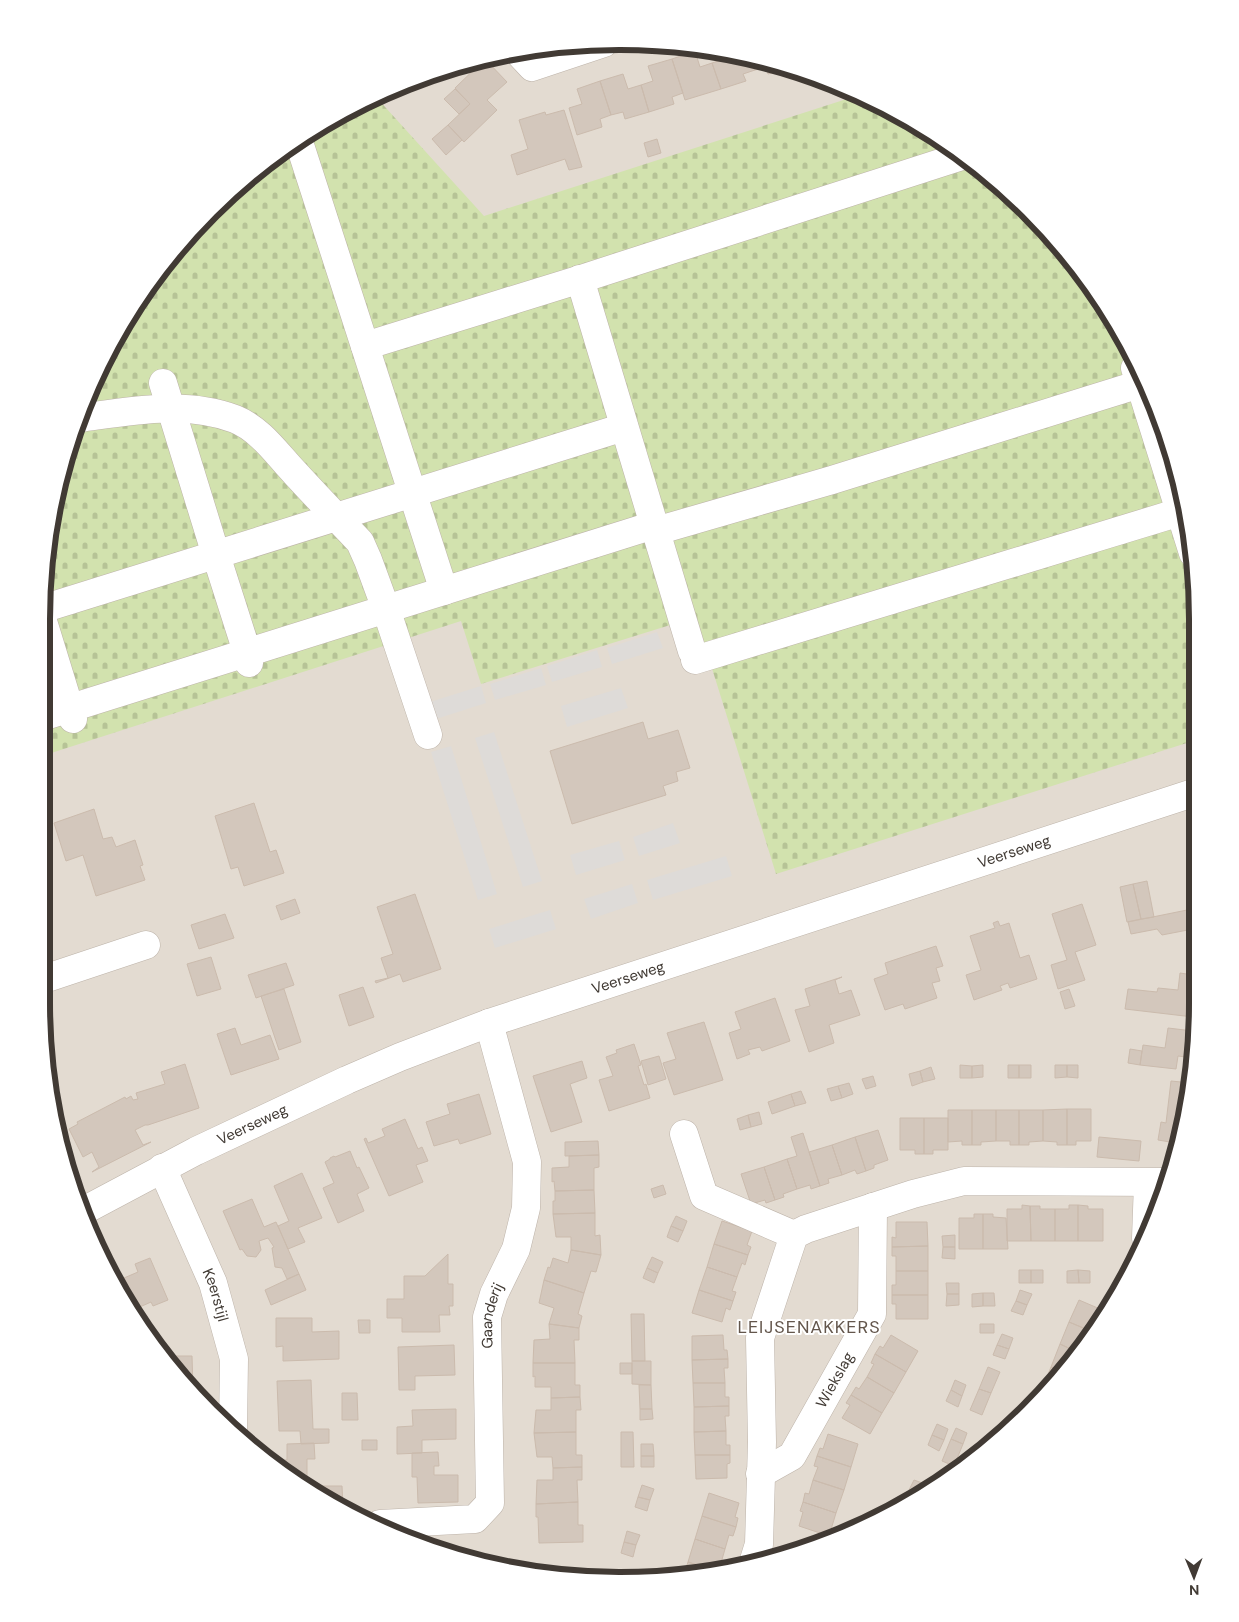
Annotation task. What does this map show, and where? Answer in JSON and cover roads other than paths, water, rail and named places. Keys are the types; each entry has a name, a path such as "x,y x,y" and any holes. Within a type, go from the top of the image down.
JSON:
{"street":[{"path":"524,58 532,67 579,51"},
{"path":"301,148 444,591"},
{"path":"365,346 953,159"},
{"path":"580,279 694,655 1179,512"},
{"path":"50,716 71,714 248,658 386,609 444,591 655,528 832,480 1134,377"},
{"path":"167,396 248,658"},
{"path":"87,417 132,411 167,396 236,420 259,434 360,542 386,609 428,735"},
{"path":"1144,397 1176,500"},
{"path":"50,606 624,427"},
{"path":"50,644 71,714"},
{"name":"Veerseweg","path":"88,1208 162,1168 347,1080 400,1057 489,1023 1189,794"},
{"path":"50,977 146,945"},
{"name":"Gaanderij","path":"390,1523 475,1518 490,1503 487,1317 494,1294 516,1249 526,1208 527,1162 489,1023"},
{"path":"684,1134 704,1196 794,1235"},
{"name":"Keerstijl","path":"162,1168 213,1283 234,1359 233,1421"},
{"path":"755,1556 758,1544 762,1442 760,1338 794,1235 806,1229 913,1194 964,1181 1156,1183 1152,1204"},
{"name":"Wiekslag","path":"760,1474 792,1456 872,1314 873,1208"}],"district":[{"name":"LEIJSENAKKERS","path":"809,1327"}]}
